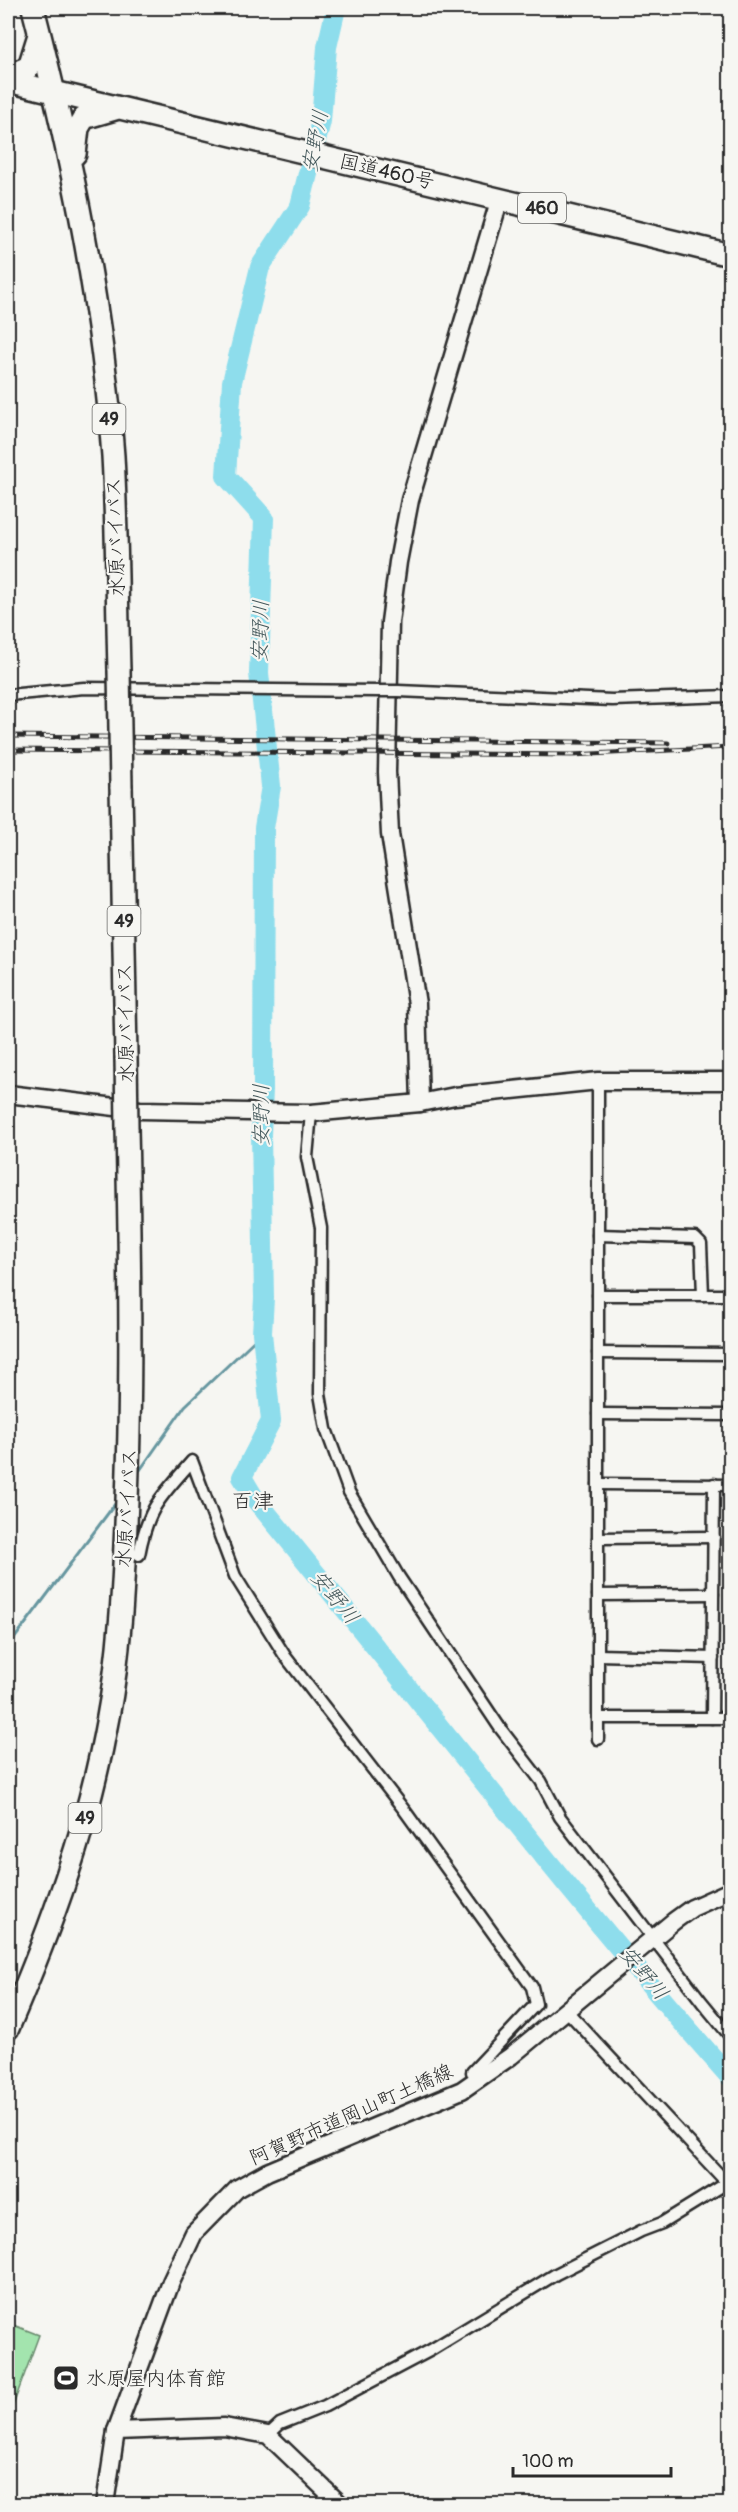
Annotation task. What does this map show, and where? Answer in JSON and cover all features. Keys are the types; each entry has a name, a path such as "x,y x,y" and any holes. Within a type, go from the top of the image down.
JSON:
{"highway":[{"name":"水原バイパス","path":"8,2028 79,1842 108,1717 122,1598 129,1460 131,1337 113,456 95,304 73,170 33,8"},
{"path":"8,76 29,67 40,32"},
{"name":"国道460号","path":"8,81 730,255"},
{"path":"73,170 80,123 88,116 119,108"}],"street":[{"path":"420,1103 417,1004 390,834 387,772 390,622 410,500 500,198"},
{"path":"8,695 84,688 197,688 398,691 612,700 730,696"},
{"path":"598,1081 598,1739"},
{"path":"8,1094 97,1106 188,1111 304,1113 420,1103 455,1096 598,1081 730,1081"},
{"path":"304,1113 308,1157 321,1228 320,1394 326,1429 349,1492 383,1553 500,1728 541,1781 560,1817 647,1943 730,2036"},
{"path":"598,1235 695,1238 701,1244 703,1295"},
{"path":"598,1295 730,1295"},
{"path":"598,1353 730,1354"},
{"path":"598,1414 730,1415"},
{"path":"139,1555 145,1524 153,1506 192,1461 235,1576 285,1656 405,1811 537,1998 533,2009 488,2052 472,2072"},
{"path":"598,1484 730,1485"},
{"path":"712,1718 714,1484"},
{"path":"598,1538 714,1537"},
{"path":"598,1594 713,1594"},
{"path":"598,1655 713,1658"},
{"path":"598,1718 730,1718"},
{"name":"阿賀野市道岡山町土橋線","path":"105,2505 116,2431 171,2283 194,2233 238,2188 267,2172 462,2090 511,2056 692,1908 730,1891"},
{"path":"268,2435 280,2424 325,2406 432,2350 516,2297 641,2231 662,2223 730,2183 571,2006"},
{"path":"116,2431 224,2427 268,2435 340,2505"}],"green space":[{"path":"8,2323 39,2335 8,2419"}],"waterway":[{"name":"安野川","path":"336,8 327,47 321,121 300,206 260,267 232,382 226,476 264,518 259,673 271,786 264,828 261,1135 264,1298 262,1333 271,1421 242,1477 255,1499 549,1863 730,2077"},
{"path":"138,1473 185,1406 262,1333"},
{"path":"8,1647 118,1500"}],"railway":[{"path":"8,736 668,743"},
{"path":"8,750 572,755 730,747"}],"place":[{"name":"水原屋内体育館","path":"66,2378"}],"district":[{"name":"百津","path":"253,1501"}]}
